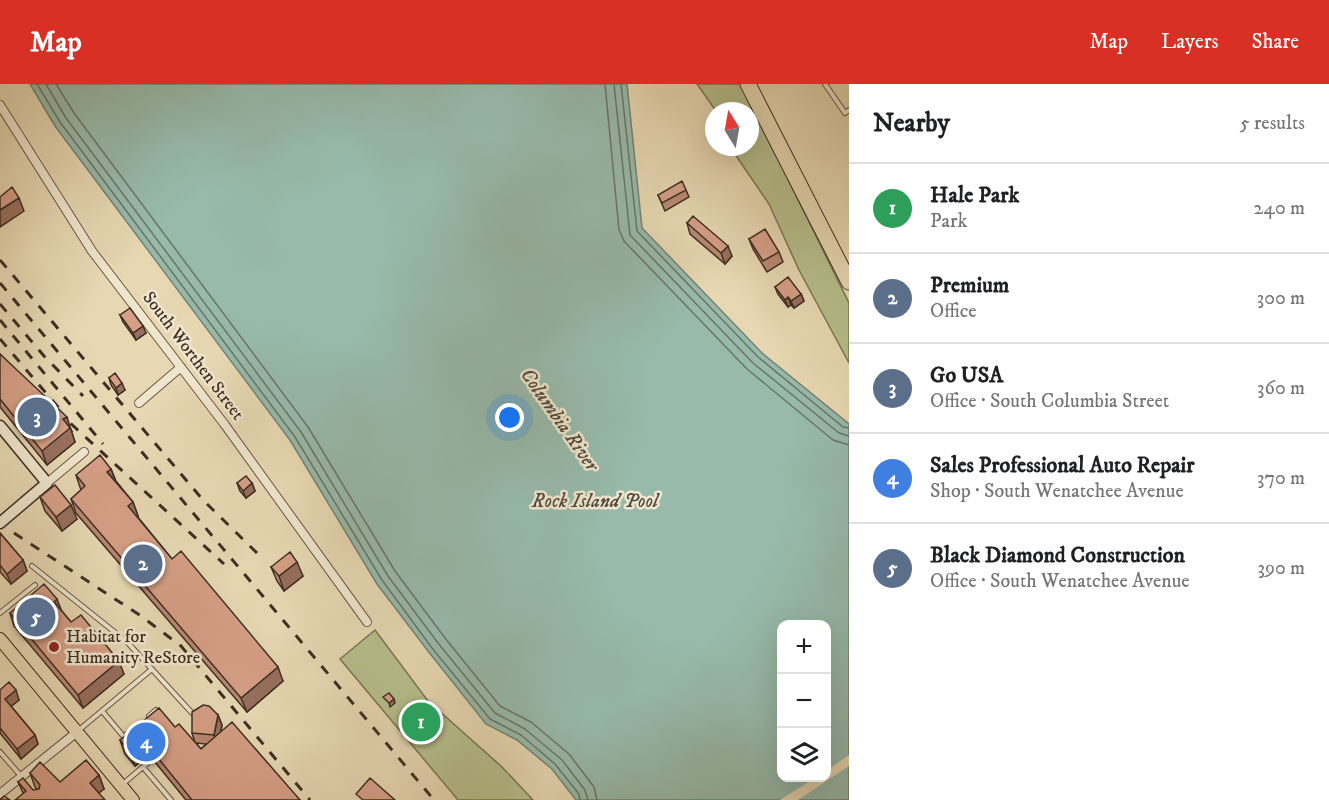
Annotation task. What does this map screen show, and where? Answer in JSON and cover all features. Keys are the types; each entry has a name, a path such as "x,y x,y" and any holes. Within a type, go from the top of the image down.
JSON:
{"highway":[{"path":"748,84 849,282"}],"main road":[{"path":"0,639 132,800"}],"street":[{"name":"South Worthen Street","path":"0,105 92,251 181,367 367,622"},
{"path":"139,403 181,367"},
{"path":"0,426 47,483"},
{"path":"0,523 84,452"},
{"path":"0,794 77,732"}],"lane":[{"path":"825,84 844,113 849,110"},
{"path":"32,566 127,642 192,713"},
{"path":"0,614 35,585"},
{"path":"77,732 152,669"},
{"path":"140,723 156,710"},
{"path":"102,711 124,737 132,730"},
{"path":"0,752 28,785"},
{"path":"121,786 157,755"},
{"path":"143,767 171,800"}],"green space":[{"path":"697,84 741,84 750,102 710,102"},
{"path":"759,120 849,303 849,363 799,270 769,204 736,156 759,156"},
{"path":"375,630 428,701 502,767 533,800 458,800 340,659"}],"water":[{"name":"Rock Island Pool","path":"30,84 627,84 642,228 762,353 849,424 849,800 576,800 552,769 517,740 486,724 428,651 377,584 290,440 55,126"}],"pier":[{"path":"849,755 849,766 831,778 831,767"},
{"path":"809,782 825,782 798,800 780,800"}],"building":[{"path":"682,181 686,190 662,203 658,195"},
{"path":"12,187 19,198 0,210 0,197"},
{"path":"693,216 728,246 721,253 687,223"},
{"path":"765,229 779,252 763,261 749,239"},
{"path":"788,277 801,294 791,301 788,297 785,300 775,287"},
{"path":"130,308 143,326 133,333 120,315"},
{"path":"0,354 67,417 63,419 70,428 42,451 0,399"},
{"path":"115,373 122,383 116,388 109,378"},
{"path":"100,455 111,469 107,472 133,502 128,506 172,559 181,551 278,667 241,698 71,499 85,486 76,475"},
{"path":"246,476 252,483 243,491 237,483"},
{"path":"55,485 71,505 56,517 40,497"},
{"path":"0,533 23,560 7,574 0,565"},
{"path":"290,552 297,562 279,576 271,567"},
{"path":"44,584 57,599 54,602 71,622 81,615 119,661 78,695 10,613"},
{"path":"9,682 16,690 5,699 35,735 17,749 0,728 0,690"},
{"path":"389,693 394,699 389,703 383,697"},
{"path":"203,705 209,706 218,715 214,735 192,733 192,712"},
{"path":"159,708 175,727 179,724 201,749 232,722 300,800 192,800 150,748 156,743 155,738 144,741 130,752 120,740"},
{"path":"421,718 422,727 414,728 412,720"},
{"path":"86,760 99,775 90,783 105,800 15,800 26,791 18,782 23,778 33,790 39,789 40,785 30,773 40,762 60,782"},
{"path":"370,778 395,800 363,800 356,794"}],"railway":[{"path":"0,260 203,500 259,555"},
{"path":"0,283 434,800"},
{"path":"0,304 44,356 83,396"},
{"path":"0,320 103,444"},
{"path":"0,339 63,413"},
{"path":"56,410 224,564"},
{"path":"14,533 141,616 181,646 310,800"}],"place":[{"name":"Go USA","path":"37,417"},
{"name":"Premium","path":"143,564"},
{"name":"Black Diamond Construction","path":"36,617"},
{"name":"Habitat for Humanity ReStore","path":"54,647"},
{"name":"Hale Park","path":"421,722"},
{"name":"Sales Professional Auto Repair","path":"146,742"}],"water label":[{"name":"Columbia River","path":"559,420"}]}
